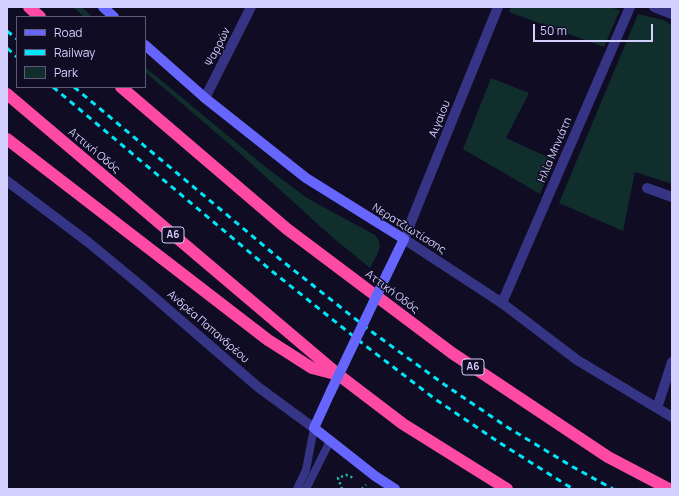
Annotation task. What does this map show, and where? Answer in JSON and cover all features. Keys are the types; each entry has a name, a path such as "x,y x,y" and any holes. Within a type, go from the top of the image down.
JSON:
{"highway":[{"path":"28,7 39,16"},
{"name":"Αττική Οδός","path":"123,88 287,229 445,348 608,458 669,489"},
{"name":"Αττική Οδός","path":"7,94 340,376 403,424 507,489"},
{"path":"7,139 268,340 312,368 340,376"}],"street":[{"path":"103,7 113,16"},
{"name":"Ψαρρών","path":"205,98 252,7"},
{"name":"Αιγαίου","path":"404,239 498,7"},
{"name":"Ηλία Μηνιάτη","path":"502,302 630,7"},
{"path":"654,7 672,14"},
{"name":"Νερατζιωτίσσης","path":"146,46 205,98 306,178 502,302 577,360 672,416"},
{"name":"Ανδρέα Παπανδρέου","path":"7,182 88,242 258,387 314,428 375,476 395,489"},
{"path":"647,188 672,197"},
{"path":"314,428 404,239"},
{"path":"657,408 672,362"}],"lane":[{"path":"298,489 306,470 314,428"},
{"path":"306,489 330,441"}],"path":[{"path":"342,489 338,478 346,475 359,479 375,476"}],"green space":[{"path":"73,7 82,7 91,16 83,16"},
{"path":"511,7 609,7 620,10 604,47 509,12"},
{"path":"638,14 663,20 672,25 672,184 635,172 623,231 559,203"},
{"path":"146,68 268,169 307,198 375,235 380,245 378,253 370,268 332,237 235,149 146,73"},
{"path":"491,78 529,93 506,138 554,160 540,194 463,149"}],"railway":[{"path":"7,31 16,38"},
{"path":"7,48 16,56"},
{"path":"54,88 273,272 362,343 435,399 500,443 573,489"},
{"path":"75,88 281,260 368,329 445,385 507,427 573,467 613,489"}]}
